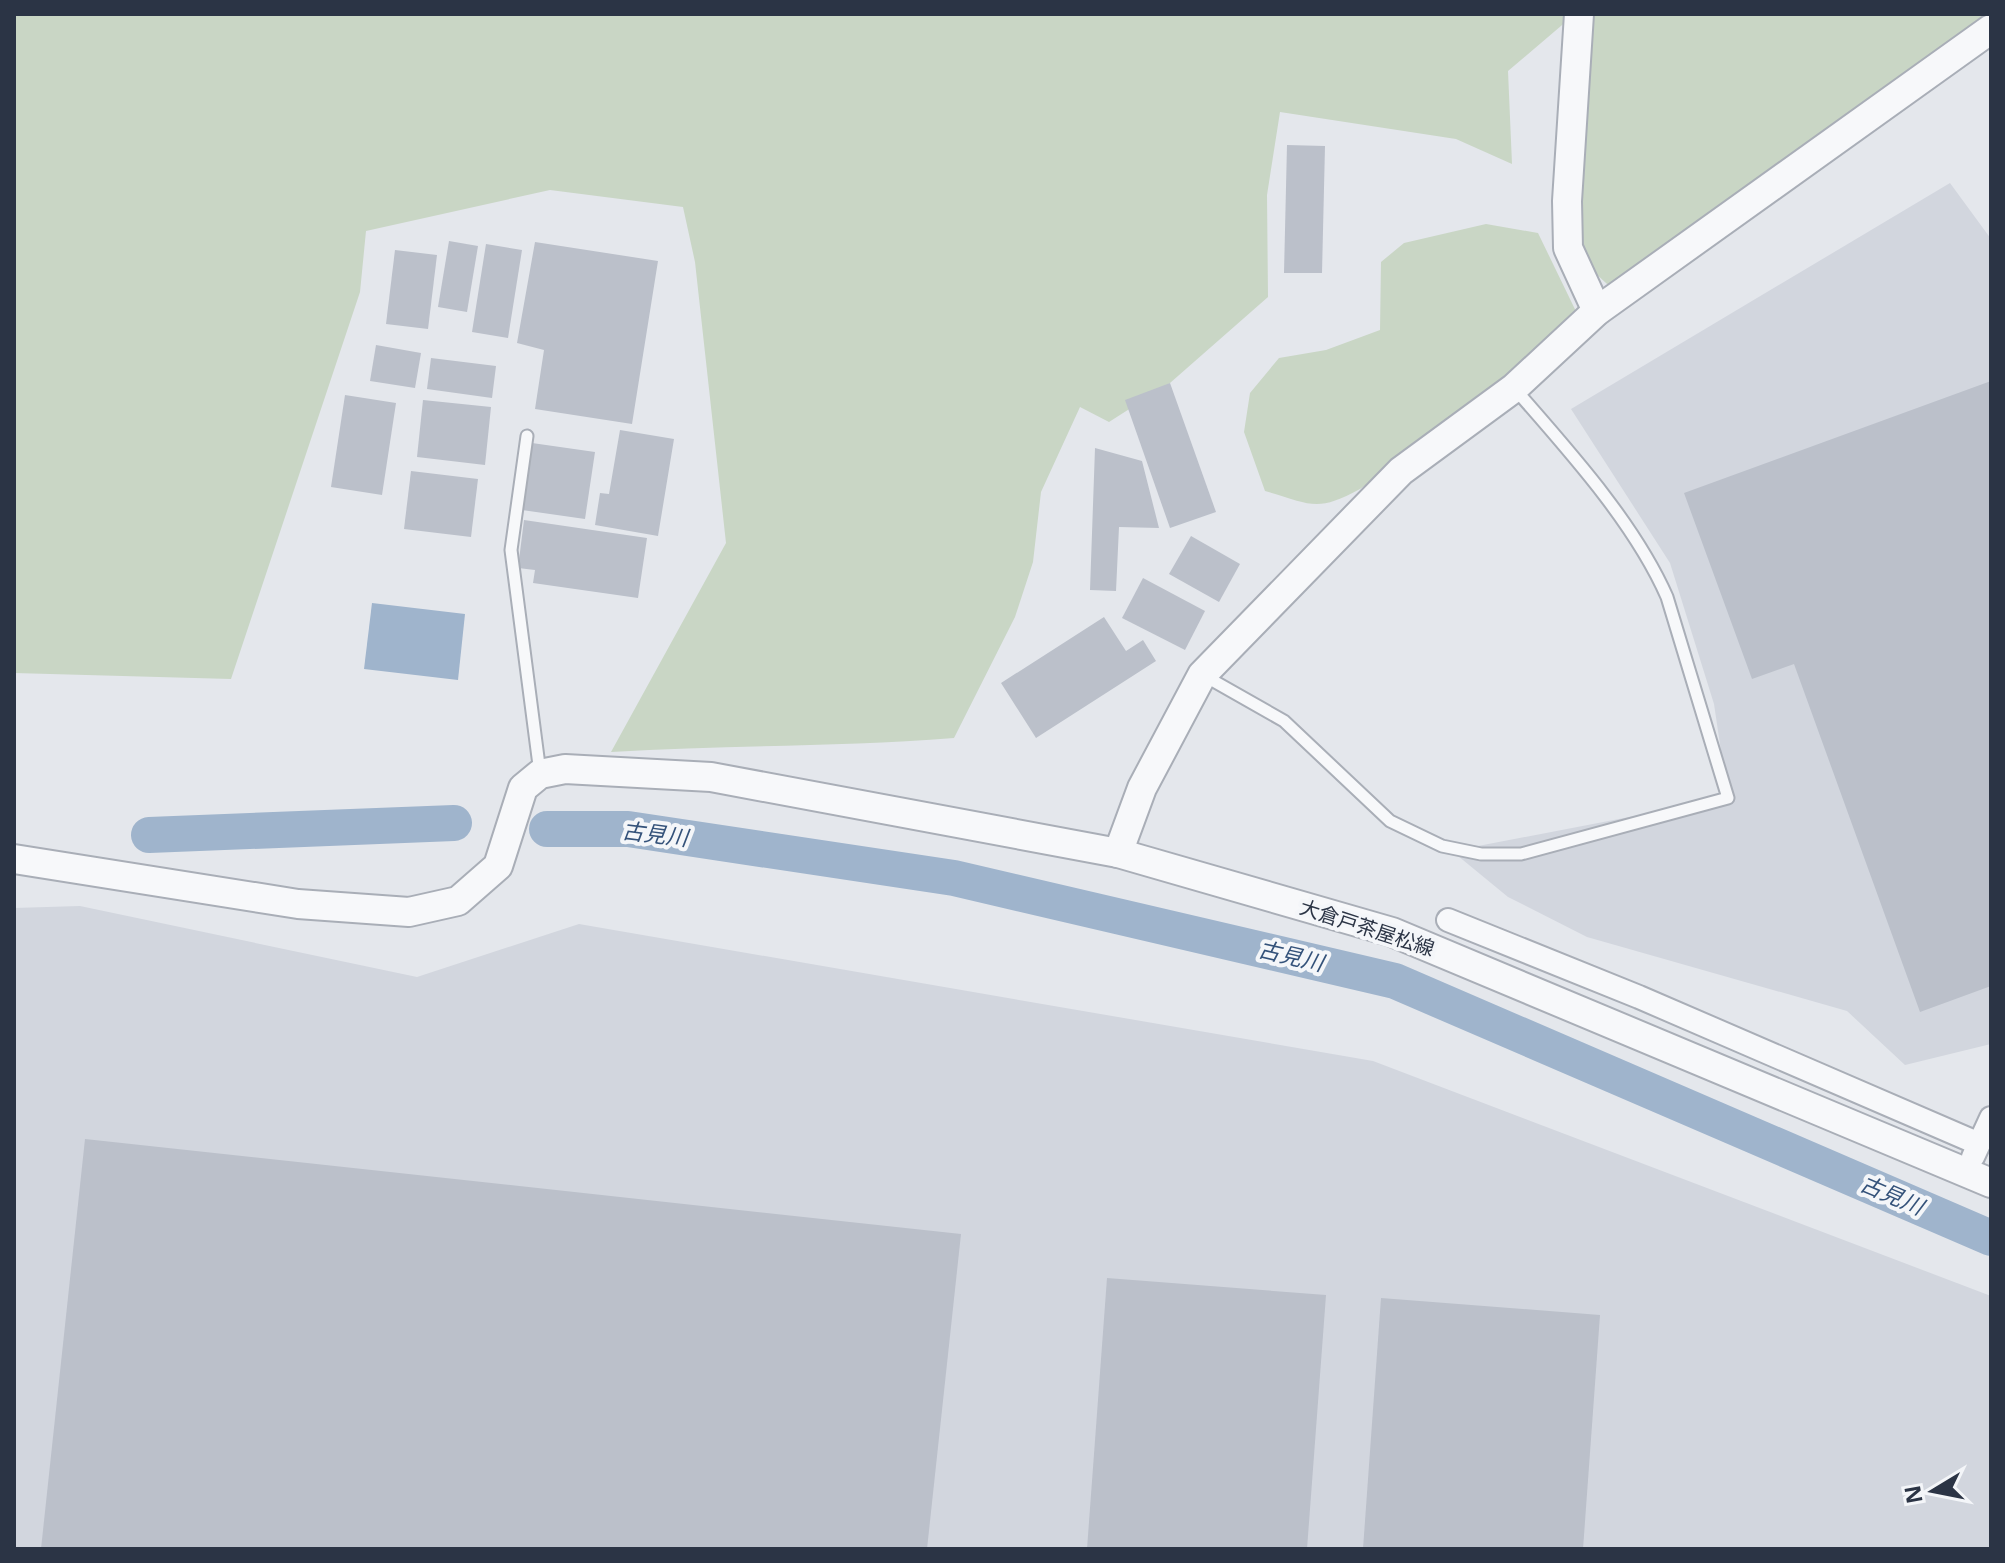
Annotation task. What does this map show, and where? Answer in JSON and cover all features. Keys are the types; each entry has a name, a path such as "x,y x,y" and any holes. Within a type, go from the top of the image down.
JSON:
{"street":[{"path":"1579,14 1567,201 1568,248 1597,311"},
{"path":"1118,853 1142,788 1202,675 1401,471 1514,388 1597,311 1991,29"},
{"name":"大倉戸茶屋松線","path":"540,774 565,769 711,777 1118,853 1392,932 1979,1178"},
{"path":"14,859 298,904 409,912 458,901 498,866 523,788 540,774"},
{"path":"1448,920 1639,997 1977,1143"},
{"path":"1979,1178 1977,1143 1991,1118"}],"lane":[{"path":"1202,675 1284,721 1390,821 1442,846 1481,854 1521,854 1728,798 1667,597 1655,571 1572,455 1514,388"},
{"path":"527,436 511,550 540,774"}],"shaded area":[{"path":"1950,183 1991,239 1991,1044 1905,1065 1847,1011 1587,937 1508,897 1452,851 1728,798 1714,704 1670,563 1571,409"},
{"path":"80,906 417,977 579,924 1373,1061 1991,1296 1991,1549 14,1549 14,908"}],"green space":[{"path":"14,14 1575,14 1508,71 1512,164 1456,139 1280,112 1267,195 1268,297 1170,383 1109,422 1080,407 1041,492 1033,562 1015,617 954,738 611,752 726,543 695,262 683,207 550,190 366,231 360,292 231,679 14,673"},
{"path":"1582,14 1991,14 1991,29 1619,295 1568,248"},
{"path":"1486,224 1538,233 1586,332 1345,497 1313,504 1265,491 1244,432 1250,393 1279,358 1326,350 1380,330 1381,262 1404,243"}],"water":[{"path":"372,603 465,614 458,680 364,669"}],"building":[{"path":"1287,145 1325,146 1322,273 1284,273"},
{"path":"449,241 478,246 467,312 438,307"},
{"path":"535,242 658,261 632,424 535,409 544,350 517,343"},
{"path":"486,244 522,250 508,338 472,332"},
{"path":"395,250 437,255 428,329 386,324"},
{"path":"376,345 421,353 415,388 370,381"},
{"path":"431,358 496,366 492,398 427,389"},
{"path":"1991,381 1991,986 1920,1012 1794,664 1752,679 1684,493"},
{"path":"1170,383 1216,512 1170,528 1125,400"},
{"path":"345,395 396,403 382,495 331,487"},
{"path":"423,400 491,407 485,465 417,457"},
{"path":"620,430 674,439 658,536 595,525 600,493 609,494"},
{"path":"532,443 595,452 585,519 522,510"},
{"path":"1095,448 1142,461 1159,528 1119,527 1116,591 1090,590"},
{"path":"411,471 478,479 471,537 404,529"},
{"path":"524,520 647,538 638,598 533,583 535,570 518,568"},
{"path":"1191,536 1240,564 1219,602 1169,574"},
{"path":"1143,578 1205,611 1185,650 1122,618"},
{"path":"1104,617 1126,651 1143,640 1156,661 1036,738 1001,683"},
{"path":"85,1139 961,1234 927,1549 41,1549"},
{"path":"1107,1278 1326,1295 1307,1549 1087,1549"},
{"path":"1381,1298 1600,1315 1583,1549 1363,1549"}],"waterway":[{"name":"古見川","path":"149,835 454,823"},
{"name":"古見川","path":"547,829 628,829 954,878 1395,981 1991,1238"}]}
